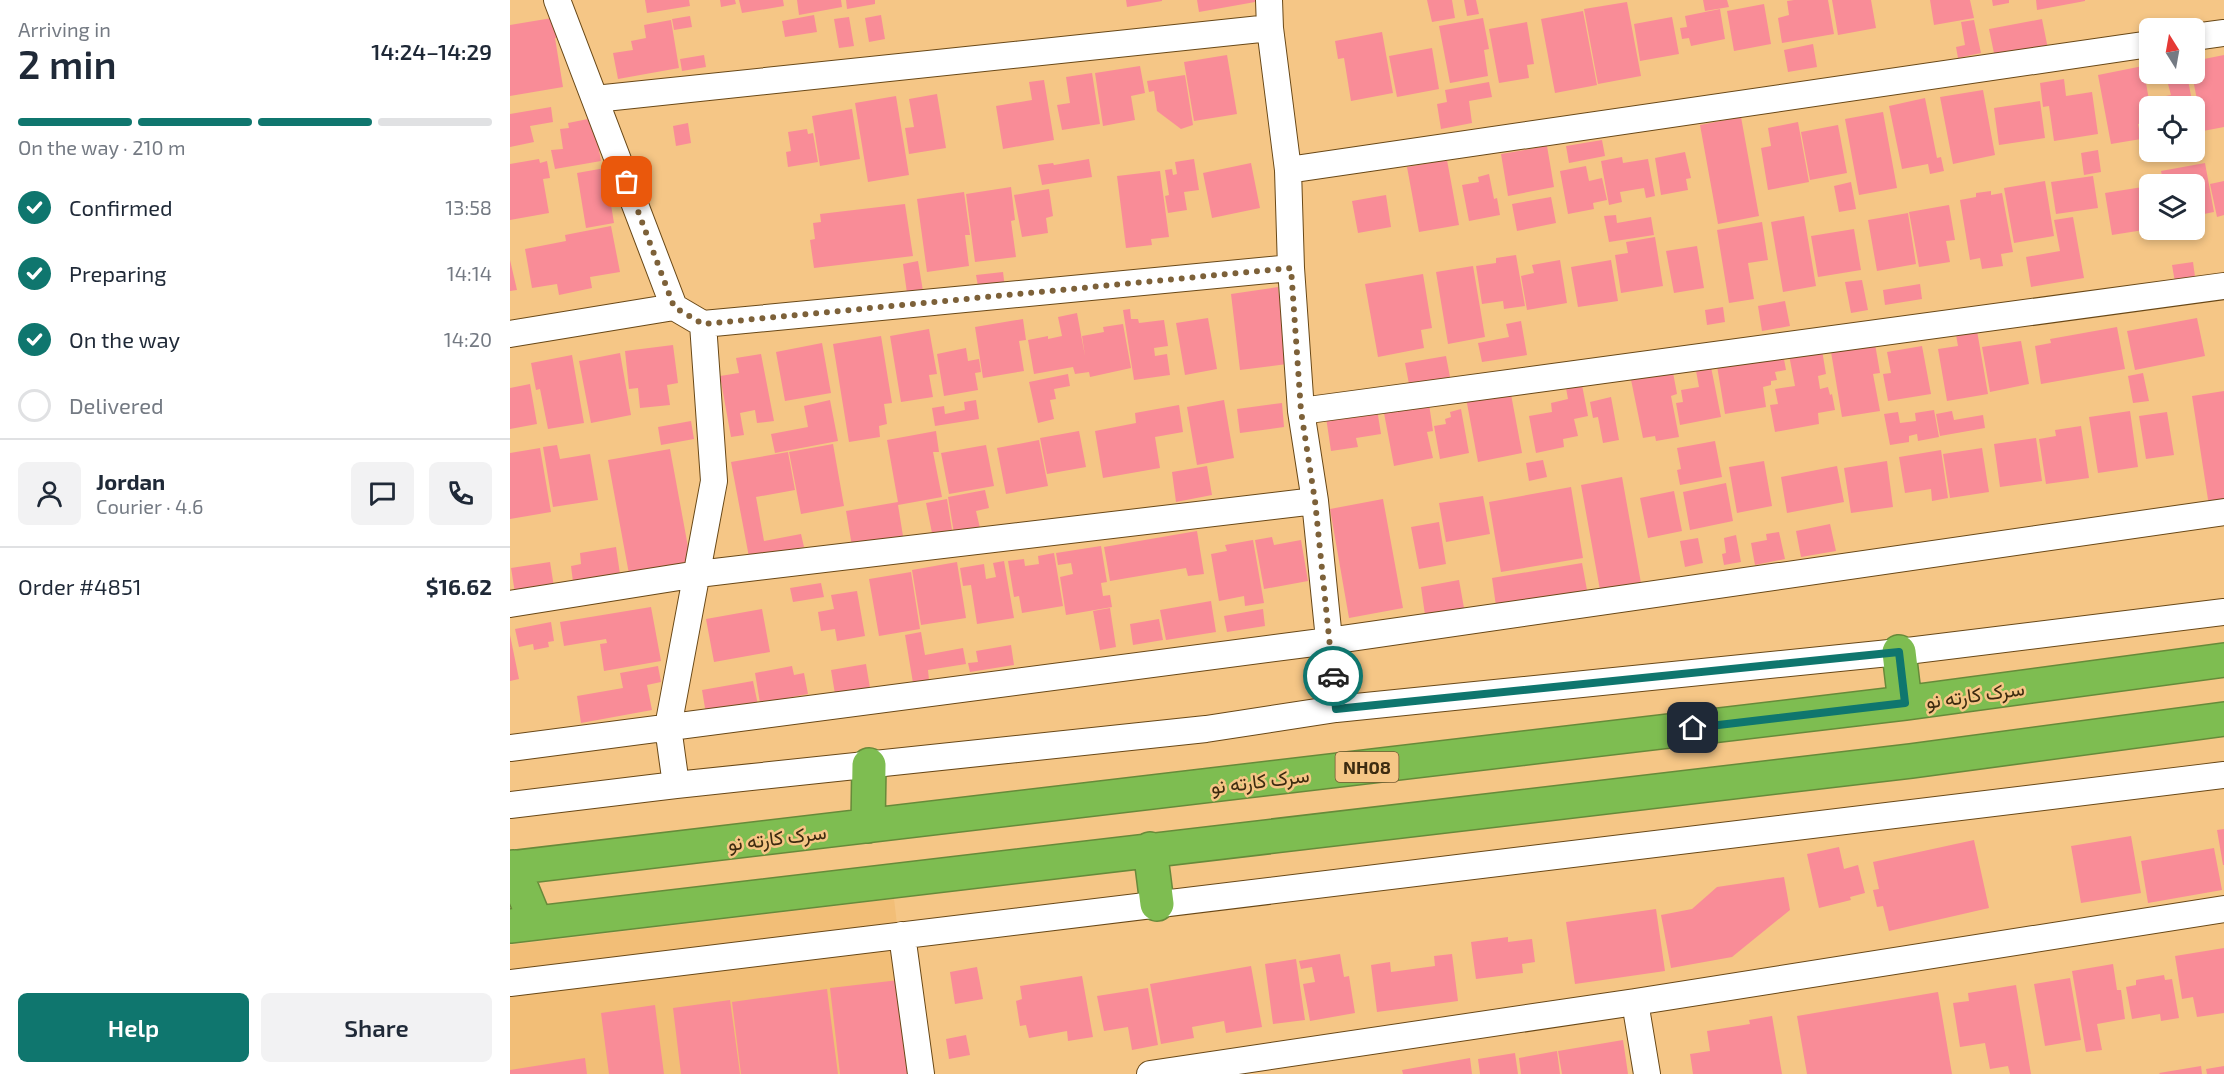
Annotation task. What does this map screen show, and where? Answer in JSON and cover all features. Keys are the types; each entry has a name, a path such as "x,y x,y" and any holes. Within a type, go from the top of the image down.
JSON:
{"highway":[{"path":"1899,652 1905,703"},
{"name":"سرک کارته نو","path":"512,868 1905,703 2224,660"},
{"path":"512,868 523,924 1911,761 2224,719"},
{"path":"868,826 869,765"},
{"path":"1150,849 1157,904"}],"street":[{"path":"556,0 674,307 703,324 1291,268"},
{"path":"1269,0 1270,28 1288,170 1291,268 1301,411 1315,501 1336,709"},
{"path":"595,99 1270,28"},
{"path":"2205,36 2224,33"},
{"path":"1288,170 2139,46"},
{"path":"1301,411 2224,286"},
{"path":"510,334 674,307"},
{"path":"676,785 668,727 714,481 703,324"},
{"path":"510,604 698,574 1315,501"},
{"path":"510,748 1329,641 2224,512"},
{"path":"510,806 676,785 1206,729 1336,709 1899,652 2224,612"},
{"path":"510,983 2224,774"},
{"path":"1150,1074 1635,1002 2224,909"},
{"path":"902,935 921,1074"},
{"path":"1635,1002 1647,1074"}],"shaded area":[{"path":"894,899 915,1074 510,1074 510,945"}],"building":[{"path":"645,0 689,0 690,6 647,13"},
{"path":"720,0 735,0 736,4 721,7"},
{"path":"739,0 783,0 784,6 742,13"},
{"path":"797,0 841,0 842,7 799,15"},
{"path":"846,0 875,0 875,4 847,9"},
{"path":"1126,0 1162,0 1162,1 1127,7"},
{"path":"1197,0 1255,0 1255,2 1199,12"},
{"path":"1427,0 1452,0 1455,18 1432,22"},
{"path":"1464,0 1476,0 1479,14 1467,16"},
{"path":"1703,0 1727,0 1729,7 1705,11"},
{"path":"1828,0 1834,34 1782,43 1778,18 1789,15 1787,1"},
{"path":"1832,0 1871,0 1876,28 1838,35"},
{"path":"1930,0 1970,0 1974,18 1934,25"},
{"path":"1992,0 2009,0 2009,3 1993,6"},
{"path":"2036,0 2085,0 2085,1 2037,10"},
{"path":"1627,2 1641,76 1598,84 1584,9"},
{"path":"1764,4 1771,44 1734,51 1727,11"},
{"path":"1720,9 1725,39 1691,46 1689,38 1682,39 1680,28 1687,27 1685,16"},
{"path":"1583,11 1597,85 1555,93 1541,19"},
{"path":"814,15 817,32 785,37 782,21"},
{"path":"881,15 885,39 869,42 865,18"},
{"path":"690,16 692,27 674,30 672,19"},
{"path":"558,17 562,37 555,38 563,87 510,96 510,25"},
{"path":"849,17 854,46 839,48 834,19"},
{"path":"1672,17 1679,54 1640,61 1634,24"},
{"path":"1483,18 1489,49 1484,50 1488,76 1450,83 1439,26"},
{"path":"2042,19 2048,49 1995,58 1989,29"},
{"path":"671,20 679,68 618,79 613,53 633,50 631,41 646,38 644,25"},
{"path":"1974,20 1981,53 1958,58 1956,47 1965,45 1961,22"},
{"path":"1527,22 1534,64 1527,65 1529,78 1499,83 1489,29"},
{"path":"1382,32 1393,93 1351,101 1344,58 1338,59 1335,41"},
{"path":"1813,44 1817,67 1788,72 1784,50"},
{"path":"1432,48 1439,89 1397,97 1389,56"},
{"path":"704,55 706,67 682,71 680,59"},
{"path":"1227,55 1237,114 1194,121 1184,62"},
{"path":"2224,55 2224,127 2205,131 2205,96 2196,96 2194,84 2205,84 2205,59"},
{"path":"1140,66 1145,93 1131,96 1135,120 1103,126 1095,73"},
{"path":"2139,67 2139,84 2146,84 2148,96 2139,96 2139,139 2111,144 2098,75"},
{"path":"1092,73 1100,124 1062,130 1057,105 1070,103 1066,77"},
{"path":"1185,75 1193,125 1181,129 1157,111 1154,91 1149,92 1147,81"},
{"path":"2064,79 2066,96 2092,92 2098,134 2054,141 2049,106 2043,107 2040,83"},
{"path":"1044,80 1054,140 1003,149 996,106 1032,100 1029,82"},
{"path":"1489,82 1492,97 1469,101 1472,123 1441,129 1437,104 1447,102 1445,90"},
{"path":"2168,84 2189,84 2191,96 2166,96 2171,95"},
{"path":"1983,90 1995,155 1953,164 1940,97"},
{"path":"937,94 946,148 909,154 905,128 914,127 909,99"},
{"path":"896,96 909,175 868,182 855,103"},
{"path":"1925,98 1937,158 1941,157 1944,171 1930,174 1928,164 1902,169 1889,106"},
{"path":"2040,101 2045,138 1999,145 1994,108"},
{"path":"551,107 553,122 530,126 534,142 510,147 510,114"},
{"path":"852,109 860,159 820,166 812,116"},
{"path":"1883,112 1897,188 1859,195 1845,119"},
{"path":"1741,117 1759,216 1718,224 1700,125"},
{"path":"593,118 601,161 555,169 551,150 563,149 560,129 569,128 568,123"},
{"path":"1798,122 1809,182 1768,190 1761,148 1771,146 1768,128"},
{"path":"688,123 691,143 676,146 673,126"},
{"path":"1838,125 1847,173 1810,180 1801,132"},
{"path":"807,129 808,134 813,133 818,162 788,167 786,152 791,151 788,132"},
{"path":"1602,140 1605,156 1569,163 1566,146"},
{"path":"1547,146 1554,187 1508,196 1501,154"},
{"path":"2098,150 2101,172 2084,175 2081,153"},
{"path":"1685,152 1691,178 1686,179 1688,190 1661,195 1655,158"},
{"path":"1622,157 1623,163 1648,159 1655,196 1646,198 1644,188 1620,192 1622,202 1609,205 1601,161"},
{"path":"539,159 540,163 547,161 550,178 543,179 549,213 510,220 510,164"},
{"path":"1089,159 1092,177 1042,185 1038,165 1053,163 1054,165"},
{"path":"1194,159 1199,190 1184,192 1187,210 1168,213 1165,196 1169,195 1165,170 1172,169 1173,175 1177,174 1175,162"},
{"path":"1447,160 1459,225 1419,232 1407,167"},
{"path":"1251,163 1260,208 1212,218 1203,173"},
{"path":"2205,163 2214,212 2205,214 2205,174 2162,174 2161,171"},
{"path":"1586,166 1589,181 1602,178 1607,200 1593,203 1594,209 1568,214 1560,171"},
{"path":"605,168 614,223 586,228 577,173"},
{"path":"1160,171 1169,237 1151,239 1152,245 1126,248 1117,176"},
{"path":"1489,174 1500,215 1469,221 1462,185 1479,182 1478,177"},
{"path":"2093,176 2098,208 2056,214 2051,182"},
{"path":"2045,181 2054,236 2014,243 2004,188"},
{"path":"2224,181 2224,215 2217,217 2210,184"},
{"path":"1851,182 1856,209 1839,212 1834,186"},
{"path":"1011,187 1015,220 1011,221 1016,257 975,262 966,194"},
{"path":"2139,188 2139,231 2112,235 2105,193"},
{"path":"1049,189 1053,216 1046,218 1048,233 1022,237 1014,195"},
{"path":"1991,191 1991,195 2002,193 2013,252 2001,254 2003,266 1982,269 1980,258 1970,260 1960,200 1976,197 1976,193"},
{"path":"964,192 970,235 965,235 969,266 927,272 917,199"},
{"path":"1386,195 1391,227 1358,233 1352,201"},
{"path":"1551,197 1556,223 1517,231 1512,204"},
{"path":"905,204 913,256 814,268 810,240 815,239 813,223 821,222 820,214"},
{"path":"1949,205 1955,240 1946,241 1950,262 1919,267 1909,212"},
{"path":"1908,213 1916,264 1877,271 1868,220"},
{"path":"1616,215 1617,223 1651,217 1654,235 1609,242 1604,216"},
{"path":"1804,216 1816,286 1783,292 1771,222"},
{"path":"2073,217 2084,278 2031,287 2026,257 2060,251 2054,220"},
{"path":"1762,222 1768,260 1748,263 1754,299 1729,303 1717,230"},
{"path":"611,226 620,272 590,277 592,288 559,295 557,284 532,288 525,249 566,241 565,235"},
{"path":"1854,229 1861,270 1818,277 1811,236"},
{"path":"1655,237 1663,286 1621,293 1615,255 1628,253 1626,242"},
{"path":"1697,246 1704,288 1674,293 1666,251"},
{"path":"1516,255 1525,306 1504,309 1503,301 1482,304 1476,266 1496,263 1496,258"},
{"path":"510,260 517,290 510,291"},
{"path":"1560,260 1567,303 1527,310 1521,276 1534,273 1532,265"},
{"path":"1611,260 1618,301 1578,307 1571,267"},
{"path":"918,261 923,291 907,293 903,264"},
{"path":"2193,262 2196,284 2176,288 2172,265"},
{"path":"1473,266 1485,337 1448,344 1436,272"},
{"path":"1003,272 1005,288 979,292 976,275"},
{"path":"1423,274 1432,328 1421,330 1424,348 1378,357 1365,284"},
{"path":"1862,280 1868,310 1851,313 1845,282"},
{"path":"1920,284 1922,299 1885,305 1883,290"},
{"path":"1278,287 1287,364 1240,370 1231,294"},
{"path":"1785,301 1790,326 1762,331 1758,306"},
{"path":"1723,307 1725,322 1707,325 1705,310"},
{"path":"1130,309 1131,319 1138,319 1139,323 1164,320 1168,346 1154,348 1155,356 1167,354 1170,375 1134,380 1123,310"},
{"path":"1077,313 1085,356 1082,336 1104,332 1103,327 1123,324 1131,368 1090,377 1089,372 1075,374 1073,367 1034,374 1028,340 1062,336 1058,317"},
{"path":"1208,318 1217,369 1185,375 1176,323"},
{"path":"2197,318 2205,356 2135,370 2127,331"},
{"path":"1023,319 1026,340 1019,341 1024,371 983,378 975,327"},
{"path":"1521,321 1527,355 1482,362 1478,343 1509,337 1506,324"},
{"path":"1976,325 1988,394 1947,401 1938,349 1958,346 1955,329"},
{"path":"2117,327 2125,369 2041,384 2035,346 2051,343 2050,339"},
{"path":"929,329 937,374 929,375 933,397 901,402 890,336"},
{"path":"881,336 892,403 884,404 887,424 879,426 880,437 849,442 833,344"},
{"path":"1874,338 1880,373 1873,374 1880,411 1842,417 1830,346"},
{"path":"2021,341 2029,384 1990,392 1982,347"},
{"path":"822,343 831,393 785,401 776,352"},
{"path":"673,345 678,383 667,385 670,405 640,408 638,388 629,389 625,351"},
{"path":"1922,346 1931,394 1888,401 1883,374 1891,373 1887,352"},
{"path":"966,348 968,361 979,359 981,372 975,373 978,390 944,396 937,354"},
{"path":"1822,350 1826,374 1818,376 1820,389 1828,387 1835,410 1818,413 1819,424 1775,432 1770,405 1778,404 1775,389 1795,386 1789,355"},
{"path":"620,353 631,415 591,423 579,361"},
{"path":"761,354 774,421 757,423 755,410 740,413 744,435 731,437 720,376 739,373 736,358"},
{"path":"1783,354 1786,370 1775,372 1777,380 1763,387 1766,407 1725,414 1717,366"},
{"path":"572,355 584,423 548,429 540,389 536,390 531,363"},
{"path":"1446,356 1450,377 1409,384 1405,363"},
{"path":"1710,362 1721,417 1680,425 1676,403 1683,402 1681,390 1699,387 1695,365"},
{"path":"1672,367 1677,394 1671,396 1679,437 1656,441 1655,436 1643,438 1630,375"},
{"path":"2143,373 2149,401 2133,403 2128,376"},
{"path":"1068,374 1070,386 1054,389 1056,399 1050,400 1054,419 1038,423 1029,382"},
{"path":"530,384 537,424 510,429 510,388"},
{"path":"1582,385 1588,416 1574,419 1578,436 1563,439 1564,447 1536,453 1529,416 1552,412 1551,403 1568,399 1566,388"},
{"path":"1510,389 1522,453 1478,462 1466,398"},
{"path":"2224,391 2224,503 2209,506 2192,396"},
{"path":"1611,397 1619,440 1603,443 1598,417 1593,418 1590,402"},
{"path":"830,400 838,441 775,453 771,434 808,427 804,406"},
{"path":"976,400 979,419 935,426 932,408 944,406 945,414 965,410 964,402"},
{"path":"1224,400 1234,458 1197,465 1187,407"},
{"path":"1282,403 1284,427 1240,433 1237,409"},
{"path":"1429,404 1433,431 1427,432 1433,458 1394,466 1384,413"},
{"path":"1179,405 1183,432 1155,437 1160,468 1103,478 1095,431 1136,423 1135,413"},
{"path":"1377,409 1381,434 1356,438 1358,447 1331,451 1326,417"},
{"path":"1461,409 1469,453 1440,459 1434,426 1446,424 1445,419 1451,417 1450,412"},
{"path":"1934,410 1939,437 1918,441 1917,434 1909,436 1909,442 1890,445 1884,414 1898,412 1900,423 1916,421 1915,413"},
{"path":"1952,411 1954,420 1983,415 1985,428 1940,436 1936,414"},
{"path":"2130,411 2138,467 2098,473 2089,417"},
{"path":"2167,412 2174,455 2146,459 2139,416"},
{"path":"691,421 694,439 661,445 658,427"},
{"path":"2081,426 2089,478 2046,484 2039,439 2056,436 2055,430"},
{"path":"936,431 939,452 933,452 942,497 898,505 903,536 852,546 846,511 898,502 887,440"},
{"path":"1079,431 1086,467 1047,474 1040,438"},
{"path":"2036,438 2042,481 2000,487 1994,444"},
{"path":"1039,440 1048,486 1006,494 997,448"},
{"path":"1715,441 1722,477 1680,485 1677,470 1681,469 1677,448"},
{"path":"833,444 844,506 801,514 789,452"},
{"path":"557,445 560,459 590,454 598,500 553,507 543,447"},
{"path":"986,445 994,486 949,494 941,453"},
{"path":"540,448 551,512 510,519 510,453"},
{"path":"1982,448 1989,492 1950,498 1943,454"},
{"path":"670,449 691,563 629,574 608,460"},
{"path":"1941,450 1948,498 1932,501 1931,489 1905,493 1899,457"},
{"path":"788,452 795,490 756,497 764,541 801,534 804,547 749,557 731,462"},
{"path":"1543,460 1547,477 1529,481 1526,463"},
{"path":"1764,461 1772,506 1737,513 1729,467"},
{"path":"1887,461 1893,507 1851,513 1844,468"},
{"path":"1207,466 1212,495 1176,502 1172,472"},
{"path":"1837,466 1844,502 1787,513 1781,477"},
{"path":"1622,477 1641,583 1600,590 1581,485"},
{"path":"1726,483 1733,521 1690,530 1683,492"},
{"path":"1571,487 1583,558 1501,572 1489,502"},
{"path":"985,490 989,508 976,511 980,528 954,533 948,497"},
{"path":"1674,491 1682,531 1648,538 1640,498"},
{"path":"1483,496 1490,534 1446,542 1439,503"},
{"path":"947,499 952,530 932,533 926,503"},
{"path":"1383,499 1403,608 1349,618 1330,509"},
{"path":"1439,522 1446,564 1419,569 1411,527"},
{"path":"1830,524 1836,551 1801,557 1796,531"},
{"path":"1197,531 1204,574 1188,576 1186,568 1110,581 1104,547"},
{"path":"1779,532 1785,559 1755,565 1751,543 1767,540 1766,534"},
{"path":"1736,535 1741,562 1724,565 1722,554 1726,553 1724,538"},
{"path":"1272,537 1274,545 1301,540 1308,581 1264,589 1255,540"},
{"path":"1698,538 1703,563 1685,567 1680,541"},
{"path":"1253,540 1264,603 1245,606 1244,596 1219,601 1211,554 1227,551 1225,545"},
{"path":"1101,546 1107,582 1101,583 1103,596 1110,595 1112,607 1066,615 1060,577 1073,574 1071,563 1058,565 1056,553"},
{"path":"616,547 620,574 573,582 571,566 581,564 580,553"},
{"path":"1054,553 1063,606 1022,613 1019,596 1014,597 1008,561 1024,559 1025,566 1039,564 1038,556"},
{"path":"1004,561 1014,618 977,624 971,585 963,586 960,568 984,564 986,579 996,577 993,563"},
{"path":"550,562 554,587 515,593 511,568"},
{"path":"957,562 966,618 921,625 912,570"},
{"path":"1582,563 1587,590 1496,606 1492,578"},
{"path":"911,572 920,629 879,636 869,579"},
{"path":"1459,580 1464,608 1425,615 1421,587"},
{"path":"821,583 824,597 793,602 790,588"},
{"path":"857,591 865,636 837,641 835,629 821,631 818,612 834,609 831,595"},
{"path":"1211,601 1216,632 1166,640 1160,610"},
{"path":"651,607 661,661 604,671 600,644 607,643 606,639 564,646 560,622"},
{"path":"1110,608 1116,647 1100,650 1093,611"},
{"path":"762,609 770,652 714,662 706,619"},
{"path":"1263,609 1265,626 1227,632 1224,616"},
{"path":"1159,619 1163,640 1133,645 1130,624"},
{"path":"551,622 554,641 548,642 549,647 534,650 533,644 519,647 515,629"},
{"path":"921,632 925,655 963,648 966,664 928,670 929,680 913,683 905,635"},
{"path":"510,635 519,679 510,681"},
{"path":"1011,645 1014,665 970,672 968,663 978,662 976,651"},
{"path":"866,664 870,688 835,694 831,670"},
{"path":"658,666 661,682 647,685 652,710 581,723 577,696 623,688 620,673"},
{"path":"792,666 794,675 804,673 808,694 760,703 755,673"},
{"path":"753,681 758,705 706,714 702,690"},
{"path":"2224,829 2224,865 2223,865 2217,830"},
{"path":"2131,836 2141,893 2081,903 2071,846"},
{"path":"1974,840 1989,908 1889,931 1883,906 1877,907 1873,890 1879,889 1873,862"},
{"path":"1839,847 1844,869 1858,865 1865,893 1850,897 1851,900 1819,908 1807,854"},
{"path":"2214,848 2222,890 2148,903 2141,861"},
{"path":"1784,877 1790,910 1732,957 1671,968 1661,915 1692,909 1717,887"},
{"path":"1656,909 1665,971 1575,984 1566,922"},
{"path":"1508,937 1508,942 1532,939 1535,962 1522,964 1523,973 1476,979 1471,942"},
{"path":"2224,948 2224,1013 2197,1017 2193,997 2182,999 2175,956"},
{"path":"1340,954 1344,977 1349,976 1355,1013 1310,1021 1303,984 1315,982 1312,967 1301,969 1299,961"},
{"path":"1452,954 1458,1001 1377,1012 1371,965 1390,962 1391,972 1435,966 1434,956"},
{"path":"1296,959 1305,1020 1273,1024 1265,964"},
{"path":"2113,964 2117,990 2121,990 2125,1019 2097,1024 2102,1050 2086,1052 2072,971"},
{"path":"1251,966 1262,1027 1226,1033 1224,1021 1192,1027 1194,1038 1161,1044 1150,984"},
{"path":"977,967 983,999 955,1004 950,972"},
{"path":"2164,975 2165,980 2172,979 2179,1018 2161,1021 2160,1014 2132,1019 2126,987 2136,985 2136,980"},
{"path":"1082,976 1093,1037 1068,1041 1067,1031 1029,1038 1026,1025 1020,1026 1016,1001 1022,999 1020,986"},
{"path":"2070,978 2081,1040 2045,1046 2034,984"},
{"path":"899,980 909,1074 840,1074 830,988"},
{"path":"2016,985 2031,1074 2010,1074 2008,1066 1990,1069 1985,1043 1960,1047 1953,1003 1969,1001 1968,993"},
{"path":"1148,988 1158,1045 1132,1050 1128,1027 1104,1031 1097,996"},
{"path":"827,989 838,1074 741,1074 732,1002"},
{"path":"1938,992 1952,1074 1807,1074 1797,1016"},
{"path":"730,1000 740,1074 681,1074 673,1008"},
{"path":"655,1005 664,1074 609,1074 601,1013"},
{"path":"1772,1016 1782,1074 1693,1074 1690,1054 1710,1051 1707,1031 1750,1024 1749,1020"},
{"path":"966,1035 970,1055 949,1059 946,1039"},
{"path":"1623,1040 1628,1074 1562,1074 1558,1051"},
{"path":"1557,1051 1560,1074 1521,1074 1519,1058"},
{"path":"1515,1053 1518,1074 1480,1074 1478,1059"},
{"path":"585,1058 587,1074 510,1074 510,1070"},
{"path":"1470,1058 1472,1074 1403,1074 1402,1070"},
{"path":"2201,1066 2202,1074 2159,1073"},
{"path":"2224,1066 2224,1074 2207,1074 2206,1069"}],"way so far":[{"path":"627,182 674,307 703,324 1291,268 1301,411 1315,501 1333,676"}],"route":[{"path":"1333,676 1336,709 1899,652 1905,703 1693,728"}]}
